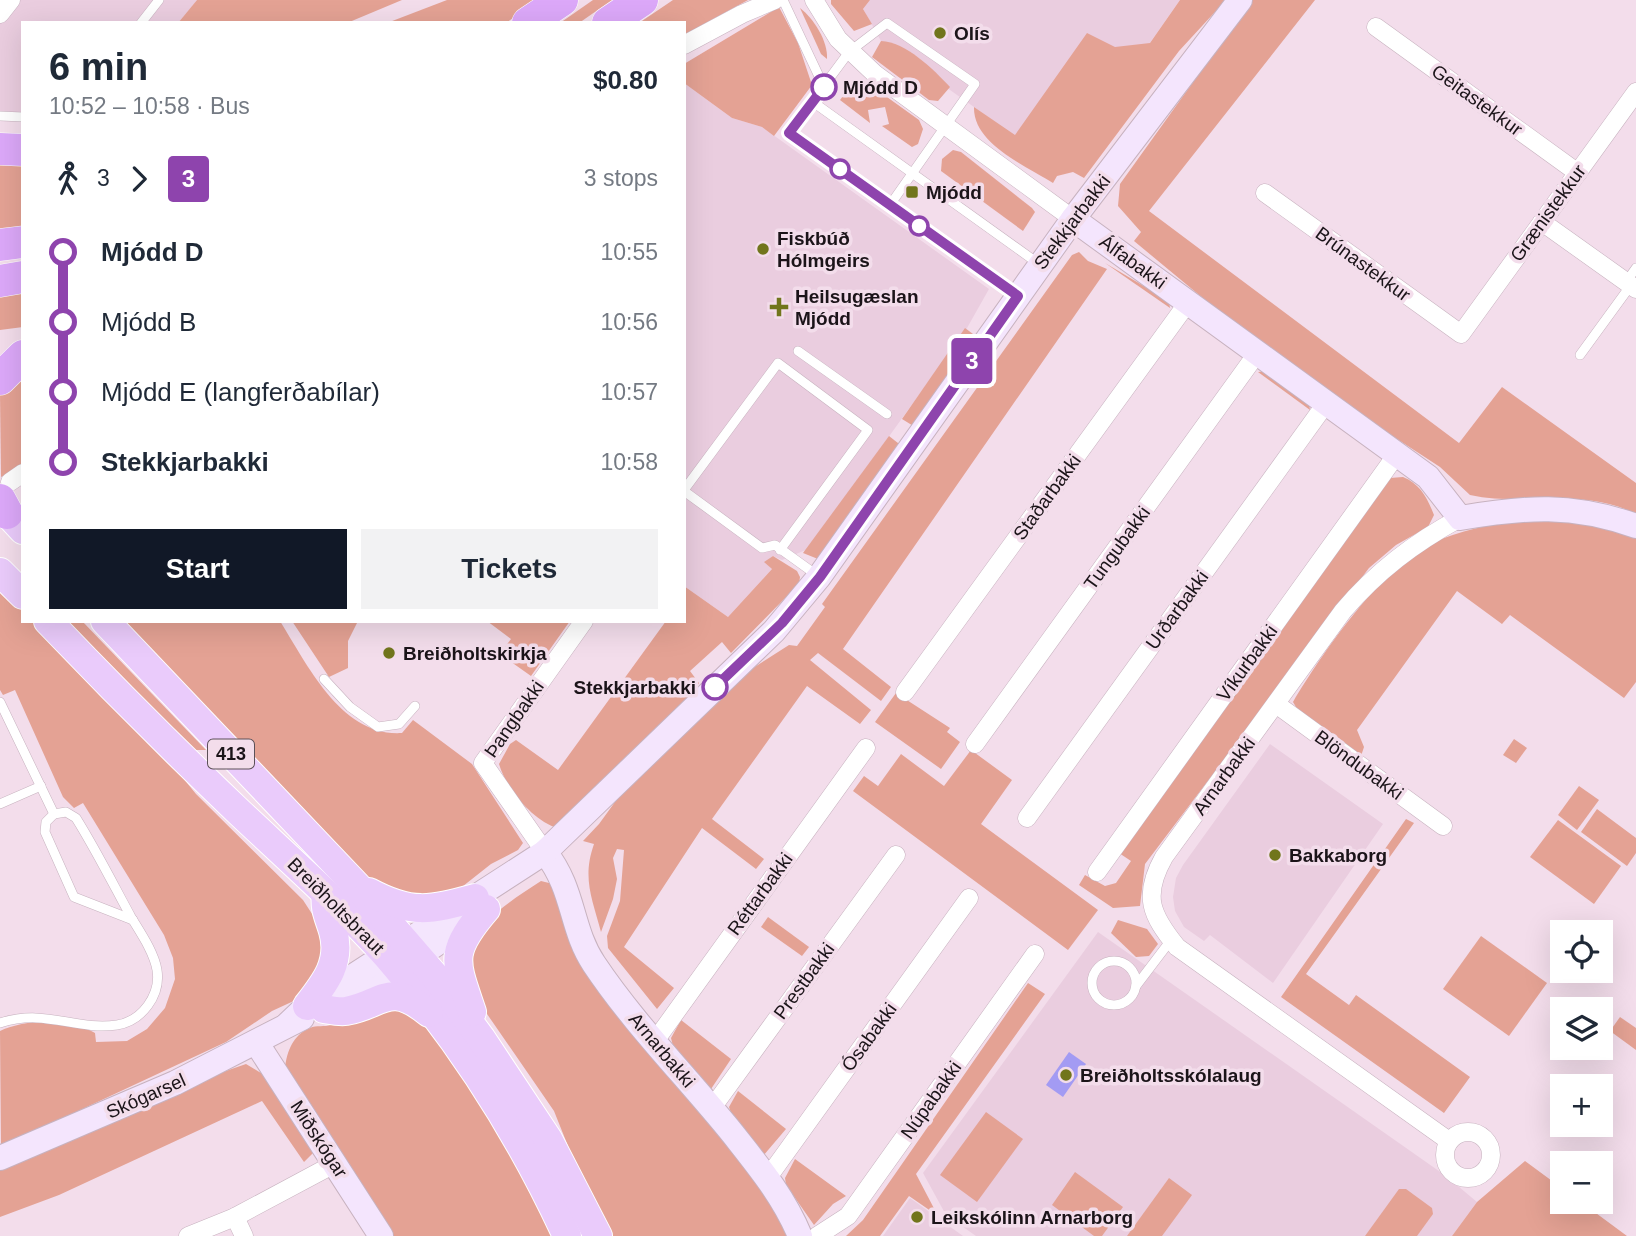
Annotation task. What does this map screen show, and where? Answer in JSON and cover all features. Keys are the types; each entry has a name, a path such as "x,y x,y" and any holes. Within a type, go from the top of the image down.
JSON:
{"highway":[{"path":"531,21 562,0"},
{"path":"611,21 642,0"},
{"path":"0,149 21,150"},
{"path":"0,245 21,242"},
{"path":"0,281 21,277"},
{"path":"0,347 21,343"},
{"path":"0,379 21,358"}],"main road":[{"path":"0,572 21,593"},
{"name":"Breiðholtsbraut","path":"50,623 144,722 326,894 402,956 481,1038 548,1139 598,1236"},
{"name":"Breiðholtsbraut","path":"107,623 357,886 402,956 439,1021 525,1154 567,1236"},
{"path":"357,886 391,904 410,909 481,904"},
{"path":"306,1013 327,982 334,964 336,947 324,910 326,894"},
{"path":"481,904 461,942 457,960 481,1038"},
{"path":"306,1013 345,1012 380,997 402,997 419,1005 439,1021"}],"street":[{"path":"0,14 12,0"},
{"path":"686,44 775,0"},
{"name":"Álfabakki","path":"814,0 849,52 946,126 1397,454 1430,480 1460,517"},
{"name":"Stekkjarbakki","path":"402,956 528,877 545,852 774,631 820,577 1073,219 1241,0"},
{"name":"Geitastekkur","path":"1376,27 1578,173"},
{"name":"Grænistekkur","path":"1461,334 1636,92"},
{"name":"Brúnastekkur","path":"1265,193 1461,334"},
{"path":"1542,222 1632,281"},
{"name":"Staðarbakki","path":"905,692 1189,301"},
{"name":"Tungubakki","path":"975,744 1258,352"},
{"name":"Urðarbakki","path":"1027,818 1327,402"},
{"name":"Víkurbakki","path":"1097,872 1397,454"},
{"name":"Arnarbakki","path":"1449,1141 1171,940 1156,920 1152,892 1154,874 1367,583 1413,545 1460,517 1543,507 1596,513 1636,526"},
{"name":"Þangbakki","path":"545,852 483,763 583,623"},
{"name":"Blöndubakki","path":"1276,704 1443,826"},
{"name":"Réttarbakki","path":"655,1041 866,748"},
{"name":"Arnarbakki","path":"545,852 559,870 567,888 592,961 655,1041 769,1176 800,1236"},
{"name":"Prestbakki","path":"712,1108 896,855"},
{"name":"Ósabakki","path":"769,1176 969,898"},
{"name":"Núpabakki","path":"817,1236 848,1216 1035,954"},
{"name":"Skógarsel","path":"0,1158 175,1083 256,1042 402,956"},
{"name":"Miðskógar","path":"256,1042 381,1236"},
{"path":"188,1236 235,1217 336,1163"},
{"path":"235,1217 244,1236"}],"lane":[{"path":"143,21 159,0"},
{"path":"783,0 824,87"},
{"path":"890,205 975,84 887,23 849,52 789,133 890,205 1018,296"},
{"path":"813,102 1040,265"},
{"path":"0,116 21,117"},
{"path":"1580,355 1632,281"},
{"path":"798,351 887,414"},
{"path":"686,488 778,363 869,430 780,550"},
{"path":"686,492 762,548 775,545 820,577"},
{"path":"324,679 350,708 378,727 400,724 415,706"},
{"path":"0,702 54,814"},
{"path":"0,804 41,786"},
{"path":"0,1023 19,1017 39,1016 117,1025 138,1017 149,1006 157,970 133,920 76,818 66,812 54,814 46,822 45,832 74,898 133,920"},
{"path":"1159,957 1138,971 1124,963 1108,961 1095,971 1091,986 1099,1000 1114,1006 1129,1000 1136,986 1159,957 1171,940"},
{"path":"1131,969 1136,986"}],"shaded area":[{"path":"0,0 197,0 180,21 21,21 21,120 0,118"},
{"path":"197,0 402,0 352,21 180,21"},
{"path":"447,0 539,0 509,21 392,21"},
{"path":"593,0 612,0 582,21 563,21"},
{"path":"673,0 748,0 686,34 686,21 642,21"},
{"path":"831,0 870,0 863,9 872,24 854,31 831,4"},
{"path":"870,0 1180,0 1084,137 1046,158 881,41 863,9"},
{"path":"1180,0 1226,0 1179,51 1084,178 1073,172 1057,176 1053,183 1015,161 991,143 982,132 974,107 1015,135 1087,33 1115,47 1150,43"},
{"path":"1252,0 1315,0 1149,211 1459,443 1502,387 1636,483 1636,514 1596,501 1470,495 1440,467 1368,420 1239,328 1134,241 1141,232 1118,206 1120,184"},
{"path":"779,7 798,43 812,85 774,136 762,127 732,118 686,84 686,63"},
{"path":"800,8 819,31 827,59 821,54"},
{"path":"881,41 909,51 950,87 938,101 929,100 872,57"},
{"path":"856,79 866,82 919,120 923,129 918,144 912,147 882,126 889,124 885,107 868,110 870,123 840,100"},
{"path":"686,84 732,118 762,127 989,289 967,328 808,549 782,560 773,556 765,562 772,569 728,617 686,587"},
{"path":"953,150 961,152 1032,208 1035,212 1023,231 941,171 942,159"},
{"path":"0,165 21,165 21,229 0,234"},
{"path":"1079,252 1088,261 1107,269 843,649 891,687 881,701 818,653 810,660 871,710 860,724 807,686 712,819 764,859 756,869 702,828 624,947 674,988 657,1009 608,948 607,936 620,901 624,850 617,849 613,858 617,879 601,932 589,878 590,856 594,844 583,841 631,780 747,672 789,645 797,646 825,607 822,604 1072,255"},
{"path":"1105,263 1169,301 1170,308"},
{"path":"21,286 21,327 0,330 0,291"},
{"path":"965,328 973,334 958,366 915,427 902,419"},
{"path":"1267,371 1309,403 1310,410 1258,372"},
{"path":"21,373 21,467 1,477 0,394"},
{"path":"889,436 903,447 818,559 803,553"},
{"path":"1403,477 1418,487 1429,502 1434,515 1428,527 1396,545 1369,568 1145,864 1140,906 1113,908 1079,885 1085,875 1105,886 1116,883 1131,861 1119,853 1390,478"},
{"path":"1545,516 1594,523 1636,538 1636,682 1624,698 1510,615 1502,624 1457,591 1357,730 1364,747 1361,756 1299,712 1293,702 1319,661 1373,592 1411,556 1443,538 1471,529"},
{"path":"773,556 797,571 799,584 731,653 722,642 690,671 699,683 669,723 554,827 528,809 507,783 499,764 510,744 516,740 558,770 665,623 686,623 686,587 728,617 772,569 764,562"},
{"path":"0,585 21,606 21,623 37,623 161,751 196,794 303,900 327,937 311,993 272,1011 226,1042 1,1147 0,1031 22,1024 48,1022 85,1028 95,1033 96,1042 127,1041 147,1029 165,1008 175,979 173,958 164,935 83,803 74,808 63,797 15,690 3,695 0,690"},
{"path":"65,623 84,623 206,750 194,750"},
{"path":"119,623 281,623 315,677 344,711 362,724 381,731 402,733 413,720 472,764 523,843 518,850 491,864 453,894 422,902 374,886 334,841"},
{"path":"293,623 357,623 348,641 348,668 329,677"},
{"path":"490,623 569,623 531,676 500,654 511,639"},
{"path":"896,693 950,728 947,732 960,742 941,769 875,722"},
{"path":"1514,739 1527,748 1516,763 1503,755"},
{"name":"Bakkaborg","path":"1270,744 1383,824 1273,983 1210,935 1204,941 1184,927 1175,911 1173,897 1176,878 1183,865"},
{"path":"971,750 1012,780 981,824 1098,910 1068,950 853,791 864,776 878,786 901,754 944,786"},
{"path":"1579,786 1599,800 1577,830 1558,815"},
{"path":"1597,809 1636,838 1636,853 1627,866 1581,832"},
{"path":"1406,819 1414,823 1306,974 1349,1005 1356,995 1470,1077 1444,1113 1281,997"},
{"path":"1558,820 1621,866 1594,904 1530,857"},
{"path":"541,881 553,884 571,933 744,1163 792,1236 604,1236 554,1111 476,998 467,944 491,917"},
{"path":"768,917 809,947 802,956 761,927"},
{"path":"1118,920 1147,929 1158,944 1149,956 1136,957 1111,933"},
{"path":"1098,932 1446,1176 1477,1202 1452,1236 976,1236 946,1215 923,1173"},
{"path":"1481,936 1547,983 1509,1036 1443,989"},
{"path":"1028,983 1045,994 916,1174 938,1216 909,1196 880,1236 846,1236 863,1220"},
{"path":"388,1004 421,1019 471,1083 557,1236 388,1236 285,1068 292,1044 304,1031 312,1027 331,1025"},
{"path":"1620,1017 1636,1028 1636,1050 1613,1033 1613,1027"},
{"path":"681,1020 731,1059 711,1089 673,1046 671,1038"},
{"name":"Breiðholtsskólalaug","path":"1069,1052 1086,1064 1063,1097 1046,1085"},
{"path":"246,1064 269,1078 317,1149 304,1162 262,1101 59,1195 0,1217 0,1169 214,1075"},
{"path":"738,1091 786,1129 763,1156 733,1119 729,1107"},
{"path":"986,1112 1023,1139 977,1202 940,1175"},
{"path":"795,1159 846,1196 833,1204 814,1225 786,1185 785,1178"},
{"path":"1525,1161 1550,1179 1550,1214 1597,1214 1627,1236 1452,1236 1477,1202"},
{"path":"1075,1172 1123,1207 1102,1236 1094,1236 1052,1205"},
{"path":"1169,1178 1192,1195 1162,1236 1127,1236"},
{"path":"1399,1189 1406,1189 1432,1208 1433,1214 1417,1236 1365,1236"},
{"name":"Leikskólinn Arnarborg","path":"910,1198 963,1236 883,1236"}],"bus line":[{"name":"3","path":"715,687 782,623 820,577 1018,296 789,133 824,87"}],"place":[{"name":"Olís","path":"940,33"},
{"name":"Mjódd D","path":"824,87"},
{"name":"Mjódd","path":"912,192"},
{"name":"Fiskbúð Hólmgeirs","path":"763,249"},
{"name":"Heilsugæslan Mjódd","path":"779,307"},
{"name":"Breiðholtskirkja","path":"389,653"},
{"name":"Stekkjarbakki","path":"715,687"},
{"name":"Bakkaborg","path":"1275,855"},
{"name":"Breiðholtsskólalaug","path":"1066,1075"},
{"name":"Leikskólinn Arnarborg","path":"917,1217"}]}
